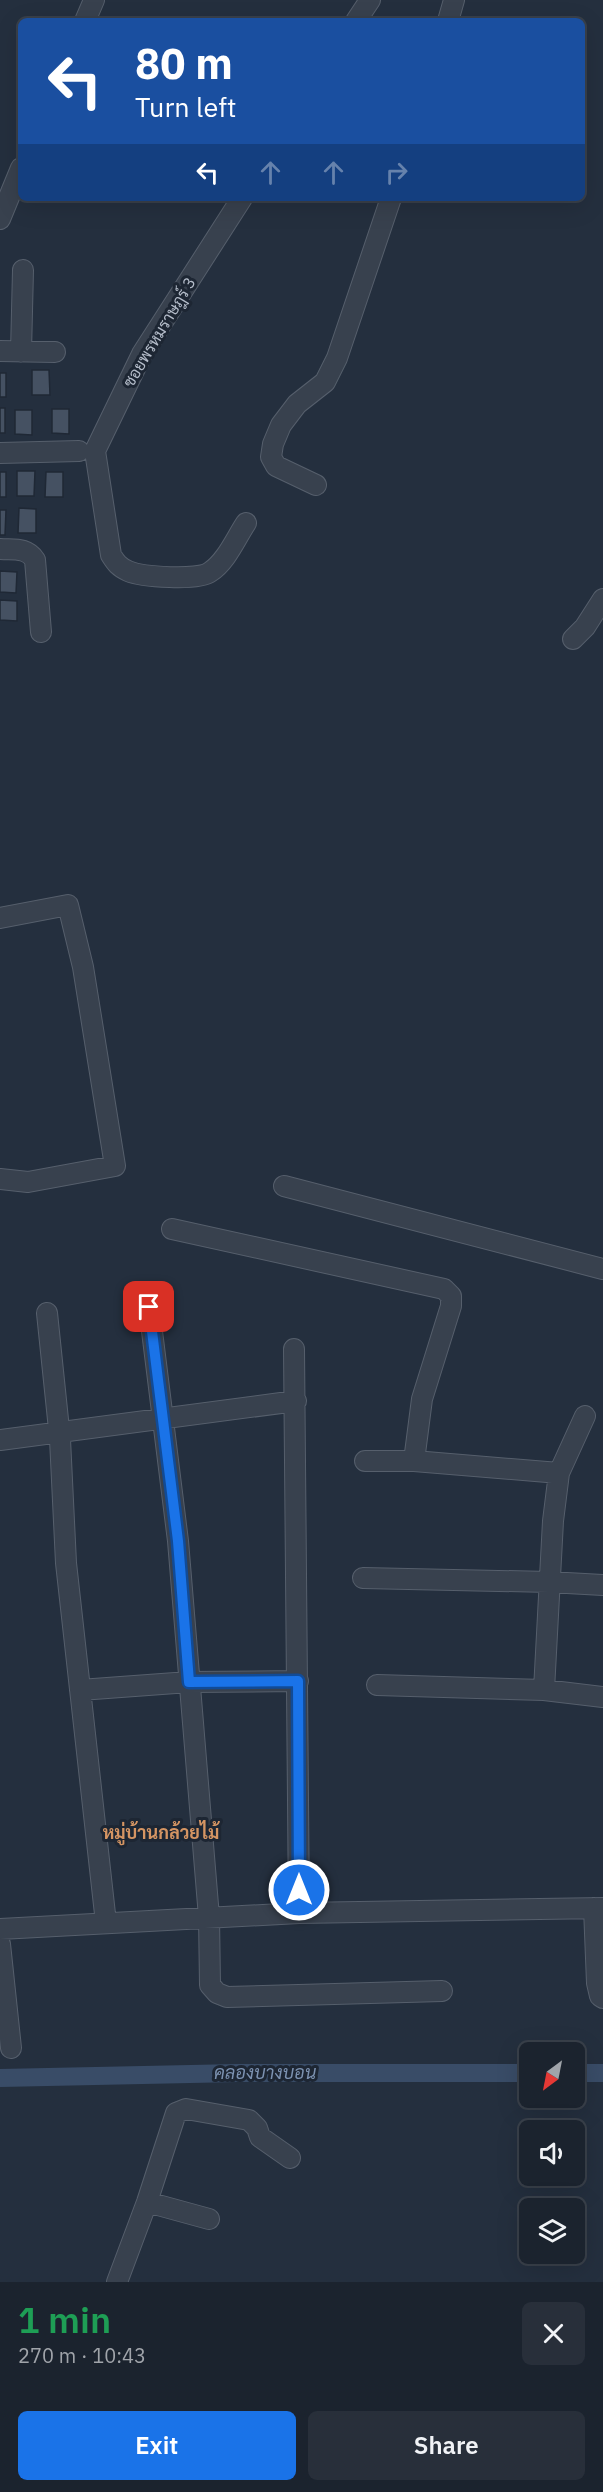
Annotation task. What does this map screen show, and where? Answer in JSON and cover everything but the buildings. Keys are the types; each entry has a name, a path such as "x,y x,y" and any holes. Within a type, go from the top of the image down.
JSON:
{"street":[{"path":"87,18 94,0"},
{"path":"358,18 370,0"},
{"path":"449,18 454,0"},
{"path":"0,219 18,175"},
{"name":"ซอยพรหมราษฎร์ 3","path":"240,201 142,354 95,451 111,555 117,566 129,572 143,575 204,576 214,570 246,523"},
{"path":"316,485 276,466 272,457 273,444 281,424 297,404 325,382 337,358 390,201"},
{"path":"21,352 23,270"},
{"path":"0,351 55,352"},
{"path":"0,453 78,451"},
{"path":"0,549 30,552 35,560 41,632"},
{"path":"573,639 585,627 603,598"},
{"path":"0,918 68,905 83,967 115,1166 28,1182 0,1176"},
{"path":"284,1186 603,1269"},
{"path":"172,1229 444,1289 451,1296 452,1306 422,1399 414,1461"},
{"path":"149,1307 164,1418 189,1682 209,1917 210,1985 217,1993 227,1997 442,1991"},
{"path":"47,1313 60,1433 66,1563 106,1923"},
{"path":"294,1349 299,1912"},
{"path":"0,1440 296,1401"},
{"path":"544,1690 549,1581 559,1473 585,1416"},
{"path":"365,1461 414,1461 559,1473"},
{"path":"363,1578 549,1581 603,1585"},
{"path":"80,1690 189,1682 298,1681"},
{"path":"377,1685 544,1690 603,1697"},
{"path":"0,1929 299,1912 598,1908 597,1983 600,1996 603,1998"},
{"path":"0,1944 11,2048"},
{"path":"117,2282 147,2202 176,2113 186,2109 249,2120 257,2128 260,2137 290,2158"},
{"path":"147,2202 209,2219"}],"waterway":[{"name":"คลองบางบอน","path":"0,2078 238,2073 519,2073"},
{"name":"คลองบางบอน","path":"585,2073 603,2073"}],"district":[{"name":"หมู่บ้านกล้วยไม้","path":"161,1833"}],"route":[{"path":"149,1307 178,1541 189,1682 298,1681 299,1890"}]}
